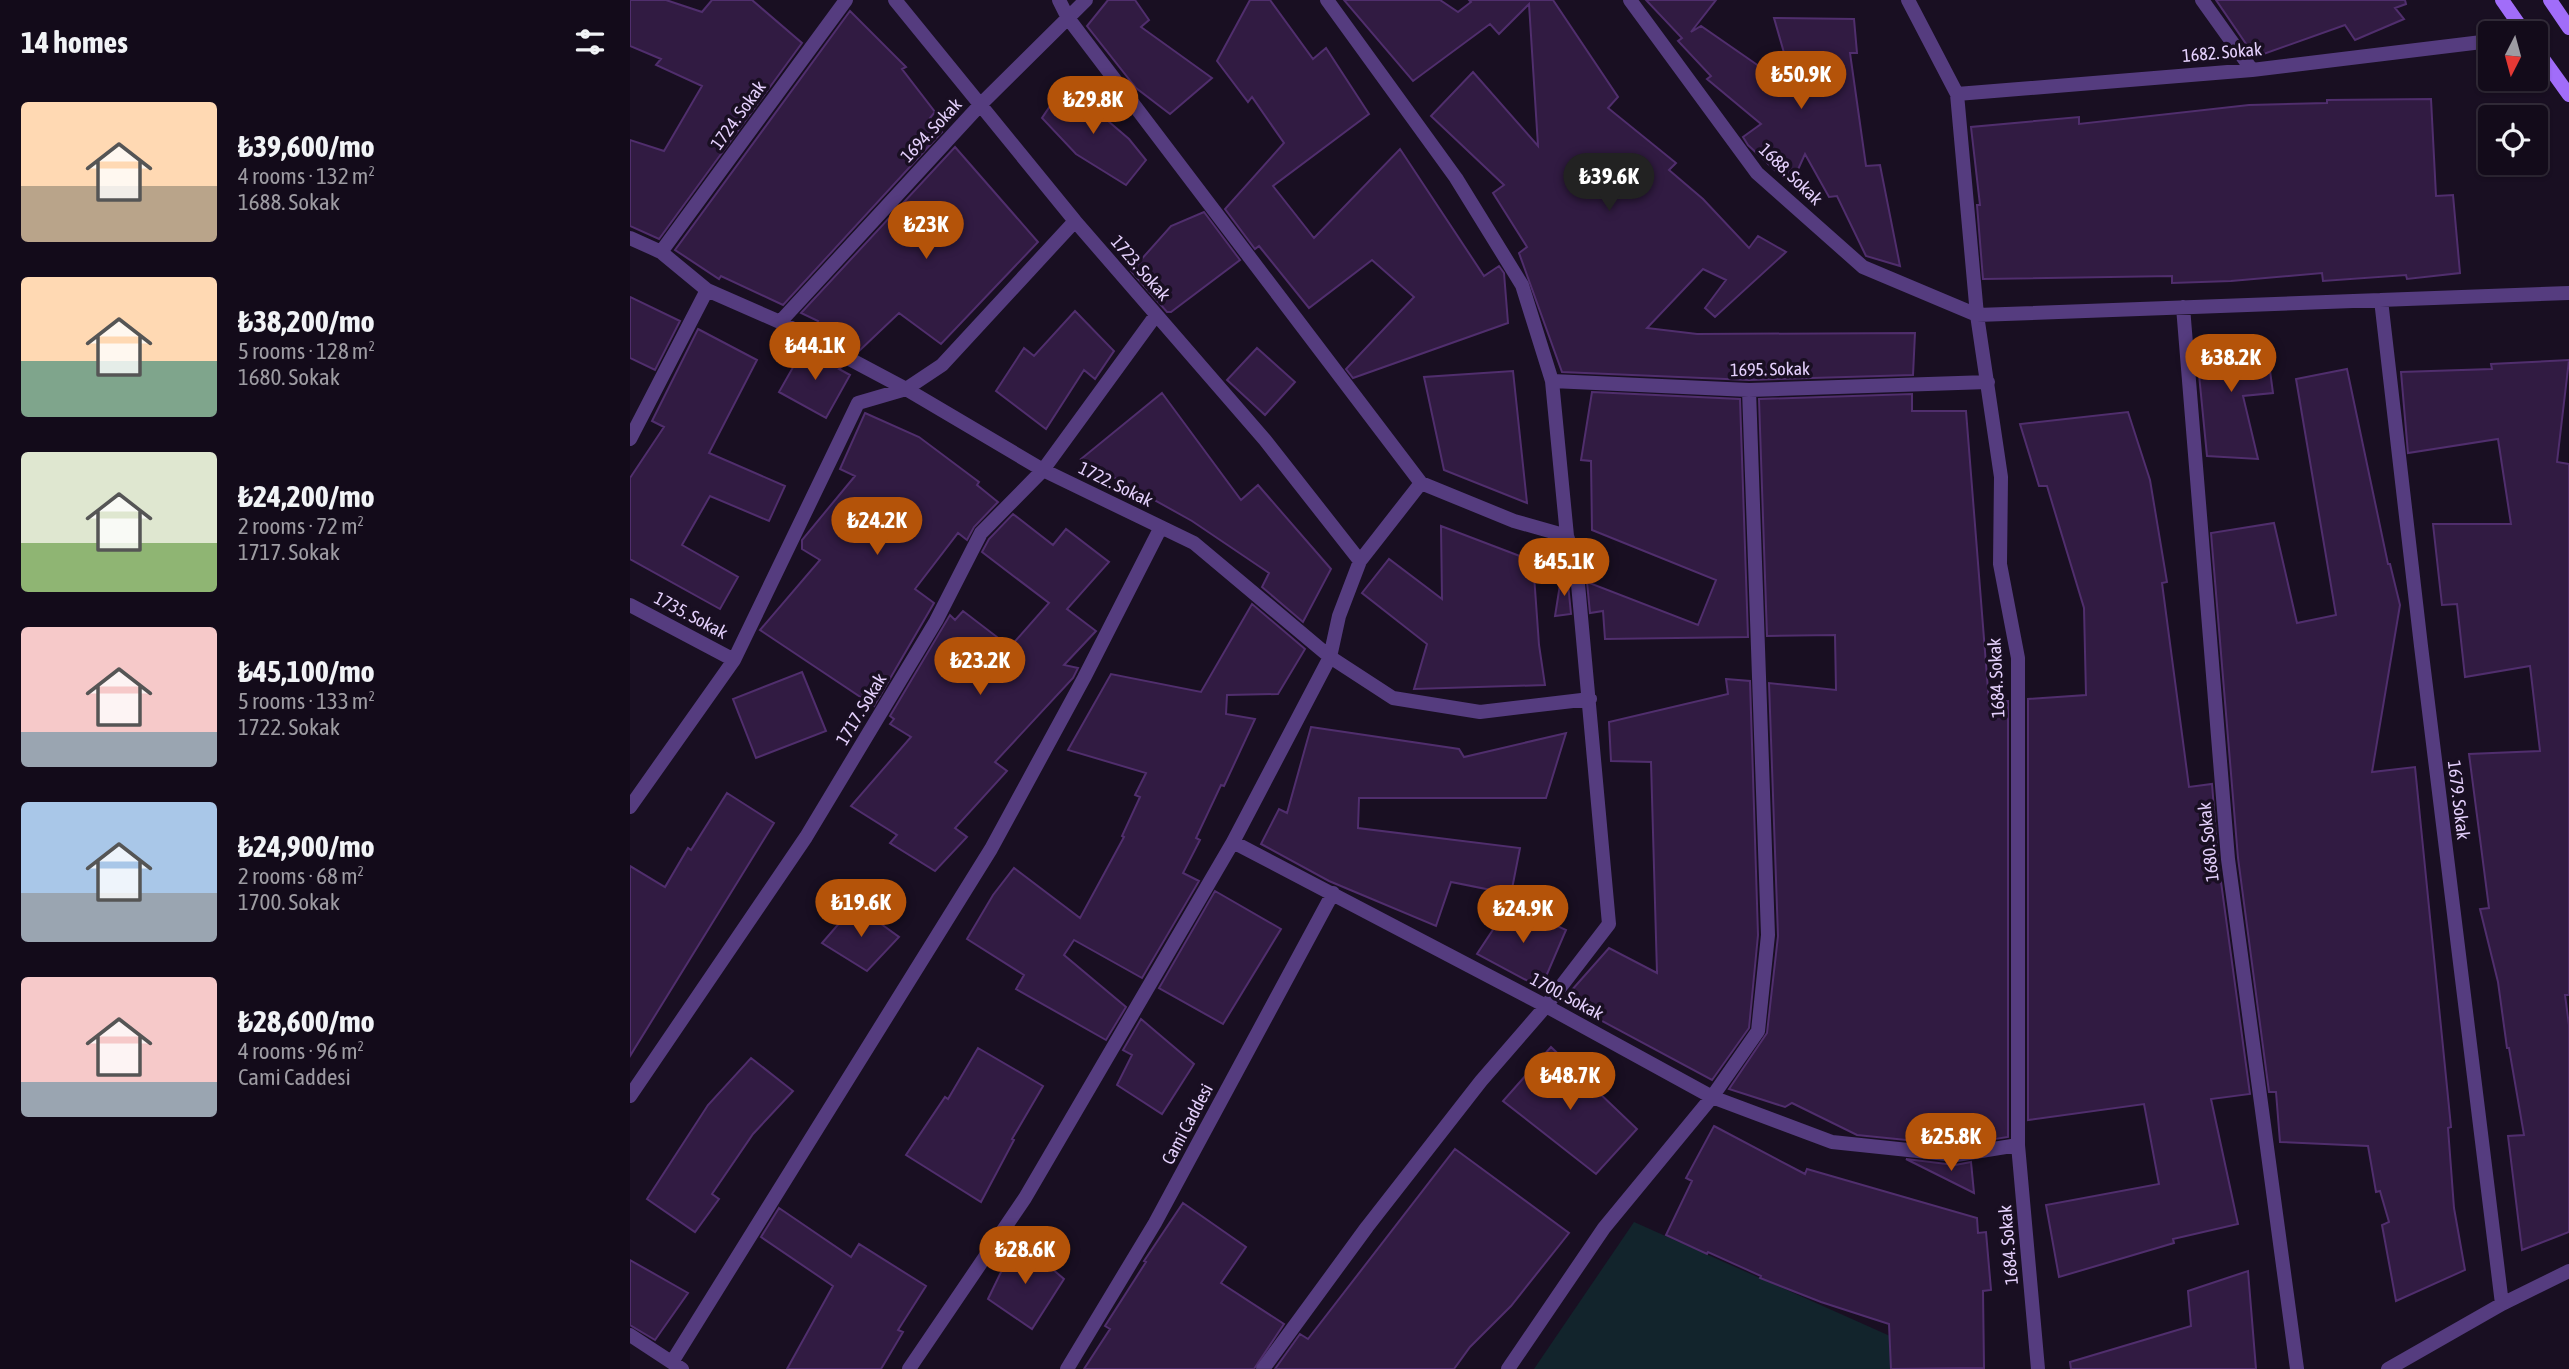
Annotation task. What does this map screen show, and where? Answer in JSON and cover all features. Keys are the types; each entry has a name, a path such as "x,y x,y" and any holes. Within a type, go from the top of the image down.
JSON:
{"main road":[{"path":"2502,0 2517,21"},
{"path":"2550,0 2569,27"},
{"path":"2548,66 2569,95"}],"street":[{"name":"1724. Sokak","path":"661,252 846,0"},
{"name":"1723. Sokak","path":"895,0 1075,221 1265,440 1360,561"},
{"path":"1059,0 1068,18 1421,482 1514,522 1567,536"},
{"name":"1694. Sokak","path":"780,321 980,105 1086,0"},
{"path":"1263,1369 1367,1227 1609,924 1576,562 1567,536 1552,381 1522,285 1456,178 1328,0"},
{"name":"1688. Sokak","path":"1630,0 1757,173 1863,267 1977,315"},
{"name":"1684. Sokak","path":"1908,0 1957,94 1977,315 2001,477 2000,564 2018,658 2018,1144 2038,1369"},
{"path":"2202,0 2252,69"},
{"name":"1682. Sokak","path":"1957,94 2252,69 2478,42"},
{"path":"630,807 734,660 858,403 906,389 942,365 1075,221"},
{"name":"1722. Sokak","path":"630,238 661,252 707,290 780,321 906,389 1043,470 1194,543 1330,657 1393,698 1480,712 1590,699"},
{"path":"630,439 707,290"},
{"path":"1977,315 2569,293"},
{"name":"1679. Sokak","path":"2381,300 2502,1304"},
{"name":"1680. Sokak","path":"2183,307 2228,859 2297,1369"},
{"name":"1717. Sokak","path":"630,1096 806,836 936,621 981,533 1043,470 1156,315"},
{"name":"1695. Sokak","path":"1552,381 1749,390 1988,382"},
{"path":"1508,1369 1604,1228 1712,1097 1758,1031 1768,935 1749,390"},
{"path":"909,1369 1025,1198 1233,842 1330,657 1339,616 1360,561 1421,482"},
{"path":"630,1335 677,1366 991,849 1084,678 1161,527"},
{"name":"1735. Sokak","path":"630,605 734,660"},
{"name":"1700. Sokak","path":"1233,842 1546,1006 1712,1097 1832,1142 1955,1155 2018,1144"},
{"name":"Cami Caddesi","path":"1067,1369 1155,1223 1333,893"},
{"path":"2388,1369 2502,1304 2569,1271"}],"shaded area":[{"path":"1634,1222 1899,1340 1901,1369 1534,1369"}],"building":[{"path":"630,0 666,0 702,12 712,0 752,0 802,43 659,239 630,226 630,140 664,151 702,86 656,65 661,59 630,46"},
{"path":"1108,0 1135,0 1149,20 1141,27 1212,78 1170,114 1136,88 1087,26"},
{"path":"1250,0 1270,0 1313,59 1326,48 1369,114 1273,186 1314,238 1400,149 1484,276 1499,266 1504,273 1508,323 1353,378 1346,369 1414,297 1372,260 1309,308 1259,246 1255,249 1225,209 1284,143 1252,97 1248,102 1217,61"},
{"path":"1344,0 1440,0 1458,12 1471,2 1469,0 1553,0 1618,97 1608,108 1676,163 1669,170 1703,199 1749,248 1758,236 1786,252 1715,317 1705,308 1726,280 1703,269 1647,328 1697,334 1915,333 1913,375 1749,380 1562,372 1519,253 1527,247 1493,193 1504,185 1431,116 1473,72 1538,146 1529,4 1499,34 1490,24 1413,81"},
{"path":"1646,0 1716,0 1691,32 1701,26 1795,91 1774,18 1854,19 1857,53 1850,53 1866,166 1880,165 1900,266 1866,256 1837,196 1829,197 1805,154 1791,185 1748,145 1743,137 1761,124 1707,79 1711,76 1678,41 1682,38"},
{"path":"2216,0 2405,0 2406,4 2395,8 2404,19 2355,40 2345,25 2255,57"},
{"path":"850,11 906,67 902,69 935,112 930,118 942,132 783,305 721,276 719,279 675,250"},
{"path":"1065,84 1129,139 1146,160 1126,185 1076,154 1042,118"},
{"path":"2431,99 2436,196 2453,195 2460,273 2407,279 2406,275 2323,281 2322,273 2172,283 2172,276 1983,279 1977,205 1980,205 1971,127 2079,117 2079,124 2249,105 2327,103 2327,100"},
{"path":"955,147 1038,242 941,344 899,313 858,352 814,329 818,321 801,313"},
{"path":"1204,212 1240,260 1171,312 1167,312 1131,271 1171,226"},
{"path":"630,297 680,321 655,370 630,358"},
{"path":"1075,311 1114,351 1095,379 1084,370 1046,429 996,391 1024,348 1034,356"},
{"path":"698,329 757,360 709,453 785,486 769,521 710,496 682,545 738,577 720,609 630,559 630,478 664,427 652,421"},
{"path":"2266,341 2273,393 2243,396 2258,459 2207,456 2196,344"},
{"path":"805,346 843,366 839,369 850,375 826,418 779,392"},
{"path":"1257,348 1295,382 1265,415 1227,380"},
{"path":"2569,360 2557,462 2569,464 2569,995 2565,995 2569,1025 2569,1232 2522,1250 2508,1136 2524,1135 2507,1048 2498,982 2480,909 2489,908 2469,754 2540,751 2530,666 2465,677 2457,604 2442,605 2433,524 2511,524 2498,439 2408,453 2401,372 2492,369 2491,364"},
{"path":"2347,369 2388,564 2400,605 2372,772 2415,767 2451,1127 2448,1128 2454,1208 2465,1270 2396,1301 2382,1225 2389,1222 2380,1191 2376,1192 2368,1146 2280,1142 2276,1092 2269,1092 2238,858 2211,533 2274,523 2297,623 2336,615 2296,379"},
{"path":"1513,371 1527,503 1444,470 1424,377"},
{"path":"1592,392 1740,399 1748,637 1605,639 1603,611 1590,613 1587,582 1698,625 1716,580 1592,530 1591,461 1581,460"},
{"path":"1162,393 1241,500 1258,485 1331,569 1303,622 1262,587 1269,573 1192,521 1081,459"},
{"path":"1912,394 1912,411 1966,411 1989,702 2008,701 2008,1137 1995,1139 1967,1123 1969,1143 1956,1145 1857,1135 1792,1103 1785,1107 1729,1089 1767,1033 1778,936 1769,683 1836,690 1835,635 1767,636 1759,399"},
{"path":"2128,412 2150,480 2167,582 2162,583 2189,787 2212,784 2218,860 2250,1094 2211,1099 2238,1224 2173,1239 2174,1243 2059,1277 2046,1205 2159,1184 2144,1104 2028,1120 2028,699 2086,695 2084,608 2047,486 2039,486 2020,424"},
{"path":"865,413 919,437 979,482 977,485 998,502 974,527 967,540 958,533 915,589 934,603 874,706 760,630 820,560 802,549 802,540 855,476 840,469"},
{"path":"1013,514 1053,545 1066,529 1109,562 1067,609 1096,631 1064,665 1078,668 1073,678 995,762 1007,771 955,828 967,837 935,871 890,843 897,835 851,806 911,737 890,724 894,719 890,716 950,615 955,620 963,611 1010,647 1049,603 982,552 989,539"},
{"path":"1441,526 1533,561 1539,645 1545,685 1414,689 1427,644 1362,593 1389,559 1442,599"},
{"path":"1562,572 1567,574 1571,614 1555,616"},
{"path":"1252,604 1305,649 1278,694 1227,695 1226,714 1255,719 1196,838 1200,840 1183,873 1199,881 1142,978 1074,940 1064,955 1126,1007 1106,1040 1016,989 1024,975 967,939 993,895 1014,868 1080,918 1124,837 1122,836 1140,797 1135,795 1146,773 1068,750 1111,674 1201,692"},
{"path":"802,672 826,731 756,758 733,699"},
{"path":"1726,679 1750,681 1758,935 1749,1028 1712,1080 1563,1000 1609,948 1657,973 1651,762 1611,761 1609,722 1728,694"},
{"path":"1311,727 1459,749 1464,757 1566,733 1546,798 1359,798 1358,828 1520,848 1511,894 1451,882 1436,926 1329,881 1261,844 1279,809 1287,813"},
{"path":"727,793 774,823 630,1056 630,866 665,887 688,848 691,850"},
{"path":"1215,891 1281,929 1223,1024 1159,988"},
{"path":"1510,904 1566,930 1541,988 1477,954"},
{"path":"855,905 899,937 867,971 822,943"},
{"path":"1141,1019 1194,1064 1162,1114 1117,1085 1132,1055 1123,1050"},
{"path":"1551,1047 1637,1129 1596,1174 1503,1101"},
{"path":"978,1048 1043,1086 1012,1139 1014,1140 981,1202 906,1155 945,1097 948,1099"},
{"path":"751,1058 793,1091 753,1134 712,1194 719,1199 695,1232 647,1199 708,1105"},
{"path":"1714,1126 1805,1174 1807,1169 1977,1218 1978,1233 1986,1232 1991,1290 1983,1291 1984,1368 1891,1369 1889,1324 1821,1302 1760,1278 1761,1276 1666,1235 1692,1181 1686,1178"},
{"path":"1455,1149 1569,1233 1511,1306 1470,1347 1454,1369 1275,1369 1300,1334 1308,1339"},
{"path":"1906,1159 1955,1165 1971,1162 1974,1193"},
{"path":"1183,1203 1246,1247 1221,1283 1284,1324 1254,1369 1084,1369 1110,1329 1105,1326"},
{"path":"779,1208 851,1257 859,1244 926,1286 898,1330 903,1332 881,1369 787,1369 833,1286 761,1237"},
{"path":"1017,1239 1064,1279 1032,1329 988,1299"},
{"path":"630,1260 688,1293 655,1340 630,1325"},
{"path":"2248,1271 2256,1369 2071,1369 2070,1362 2191,1326 2188,1291"}]}
